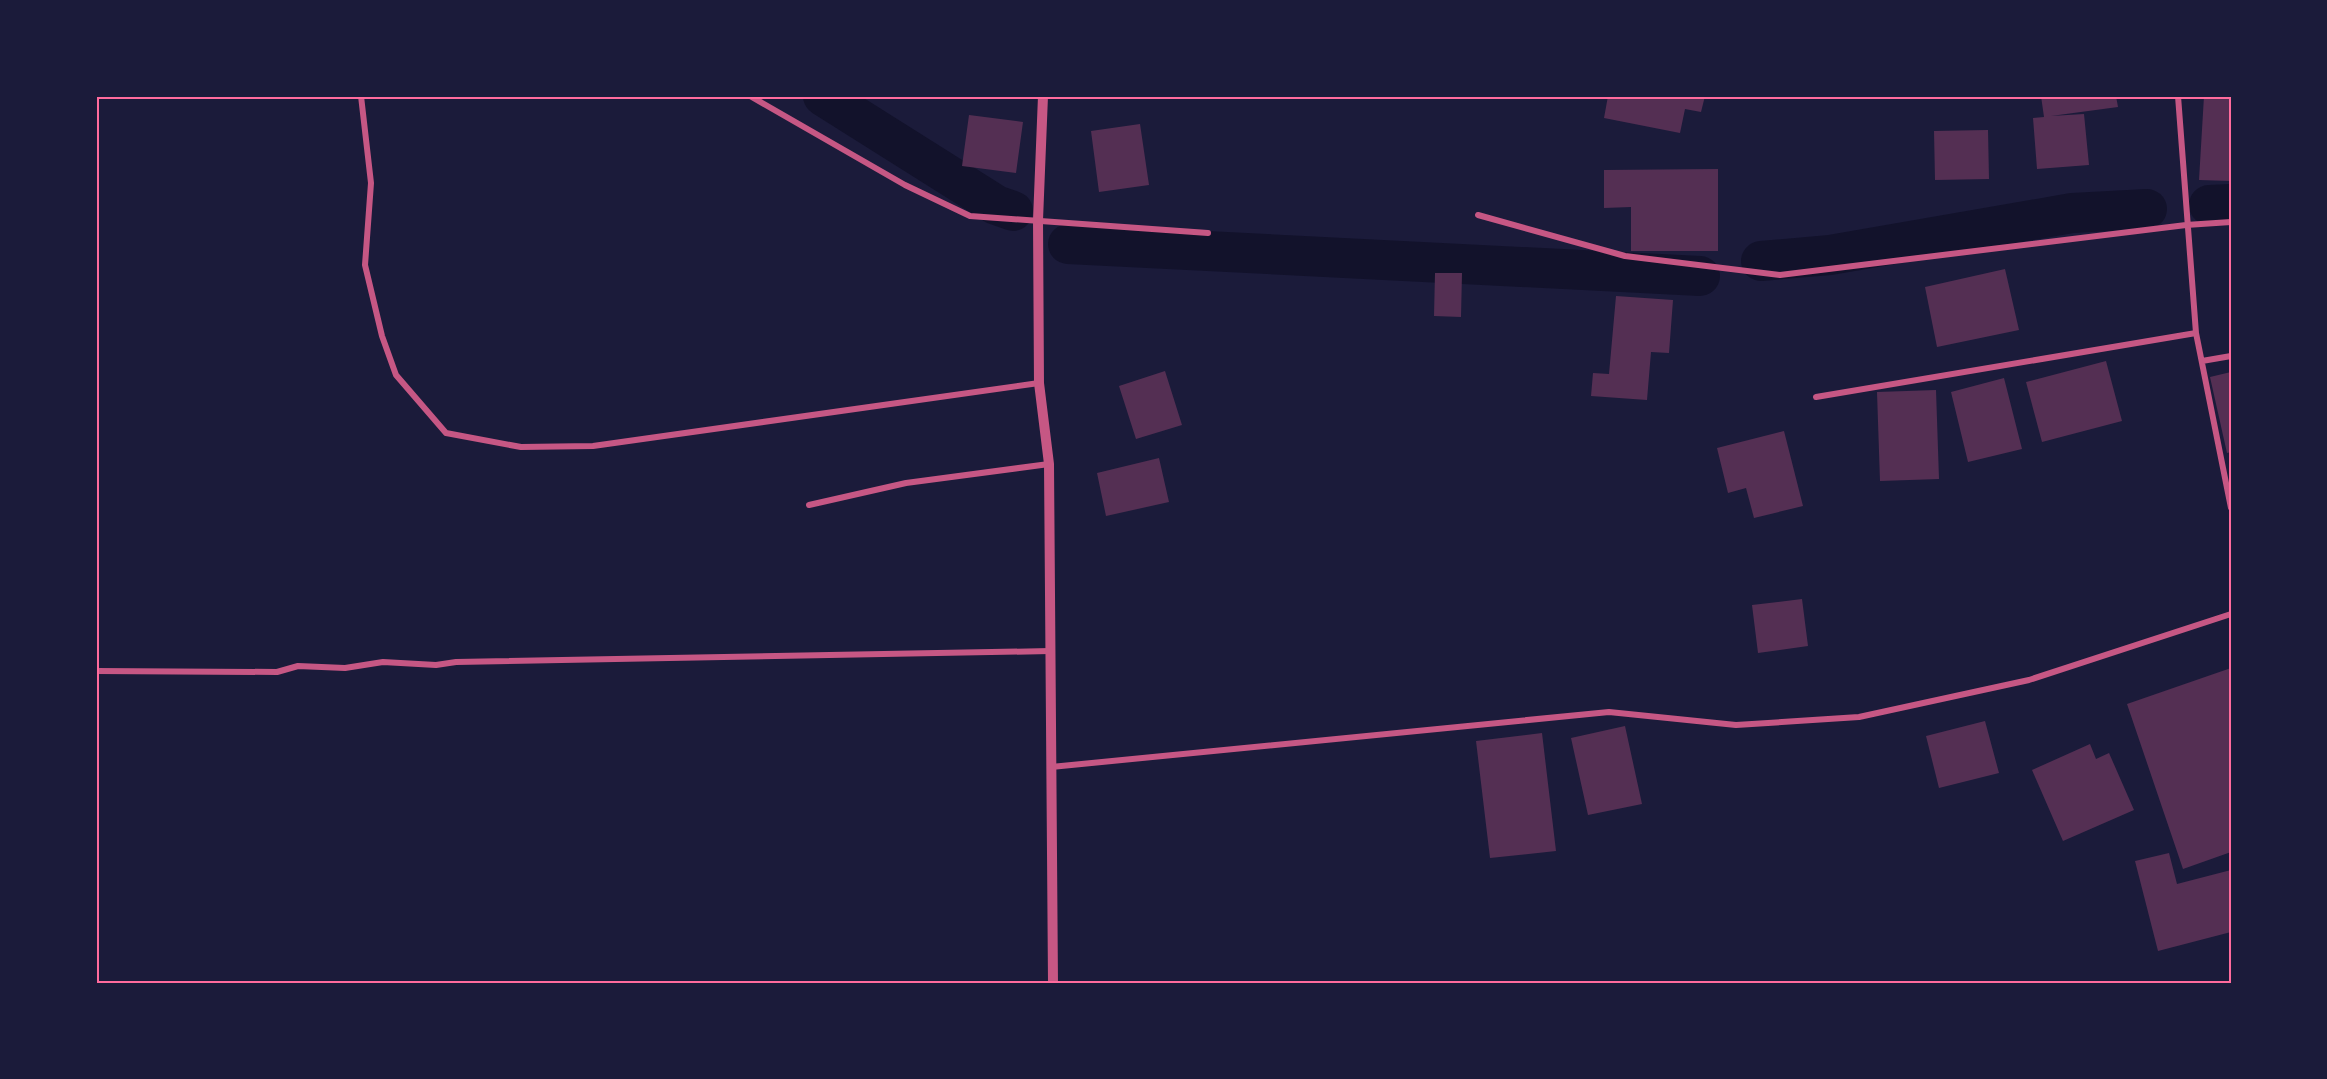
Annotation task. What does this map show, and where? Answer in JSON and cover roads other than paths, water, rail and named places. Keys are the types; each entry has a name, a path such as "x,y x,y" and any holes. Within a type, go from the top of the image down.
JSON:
{"street":[{"path":"361,96 370,183 365,265 380,326 396,375 446,433 521,447 593,446 1039,383"},
{"path":"750,96 904,185 970,216 1208,233"},
{"path":"1043,96 1038,220 1039,383 1049,464 1053,983"},
{"path":"2178,96 2196,333 2231,508"},
{"path":"1478,215 1625,256 1780,275 2186,225 2231,222"},
{"path":"1816,397 2196,333"},
{"path":"2202,361 2231,356"},
{"path":"809,505 906,483 1049,464"},
{"path":"1051,767 1610,712 1736,725 1859,717 2029,680 2231,614"},
{"path":"96,671 277,672 298,666 345,668 383,662 436,665 456,662 1050,651"}],"waterway":[{"path":"823,96 996,205 1013,211"},
{"path":"2209,205 2231,204"},
{"path":"1761,261 1830,255 2072,213 2147,209"},
{"path":"1068,244 1700,276"}]}
